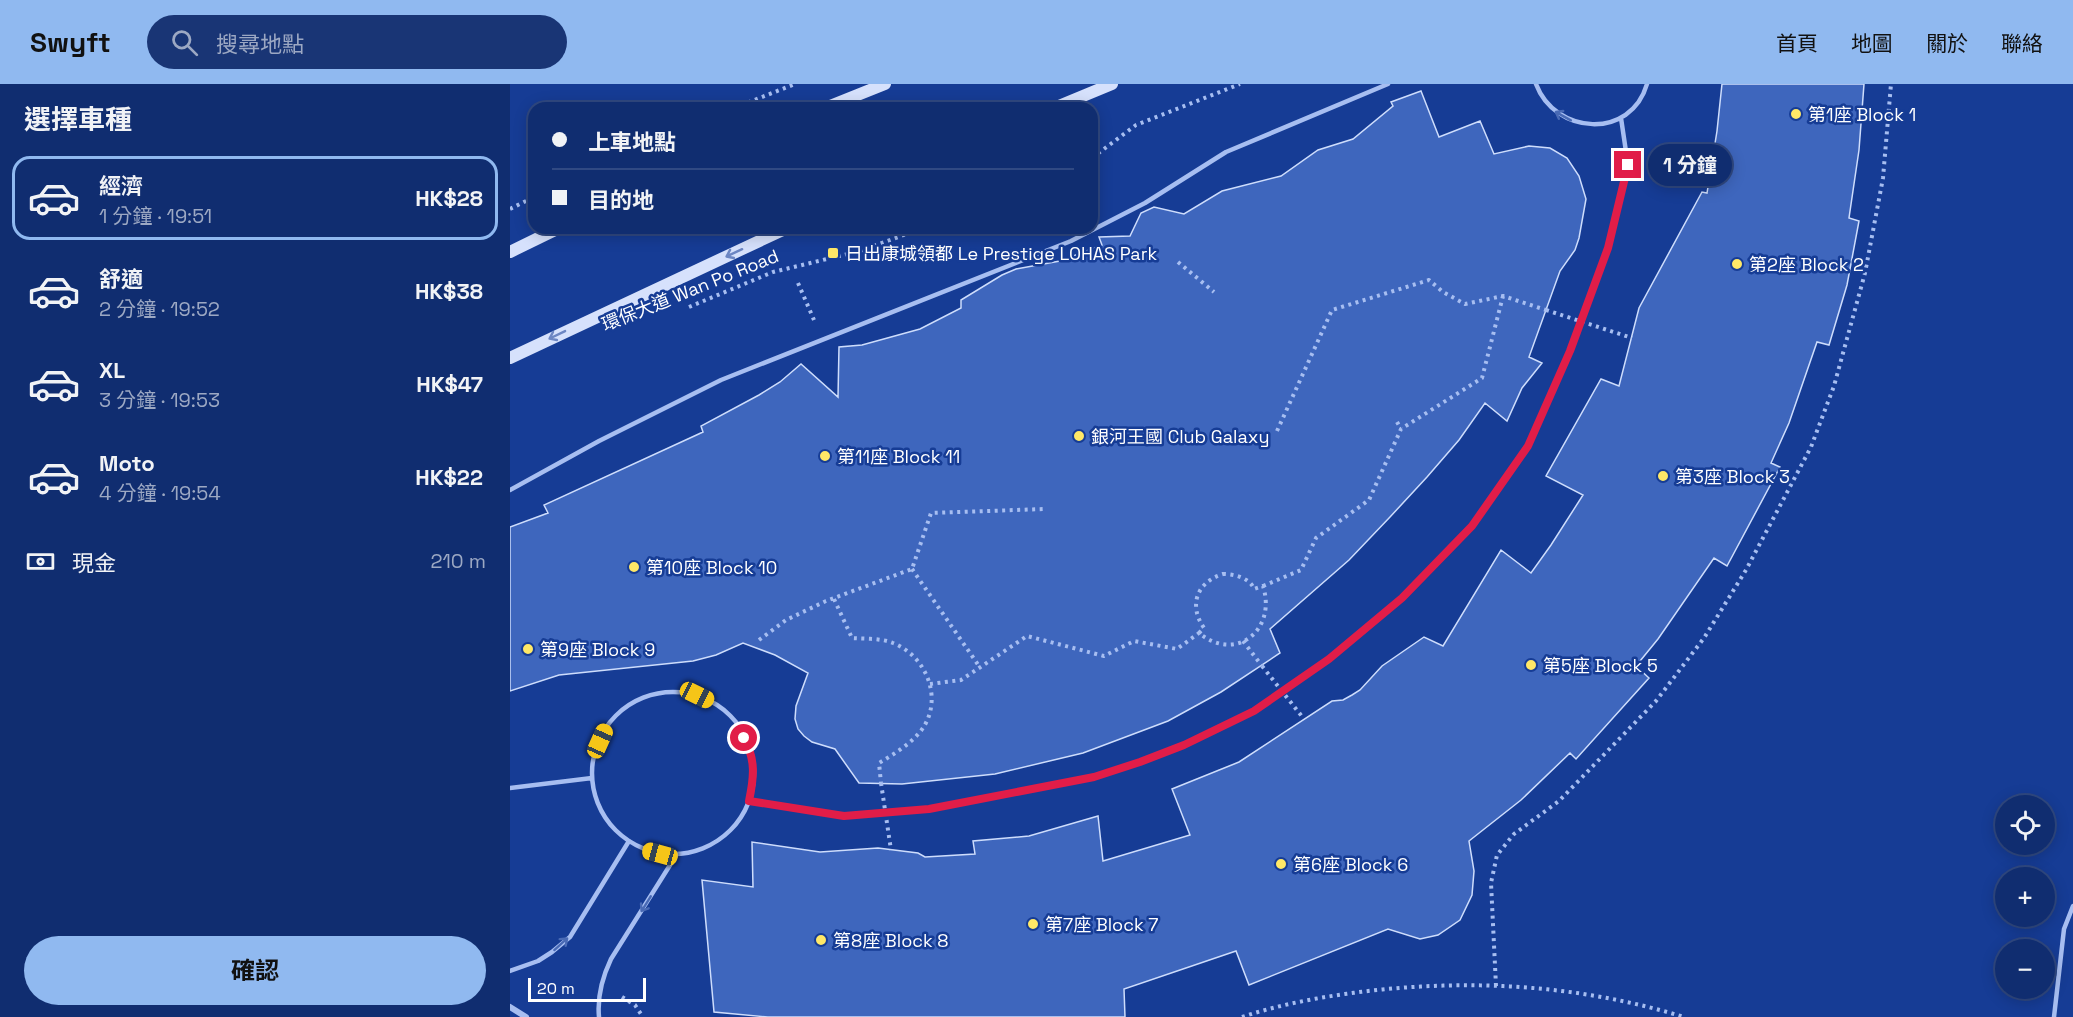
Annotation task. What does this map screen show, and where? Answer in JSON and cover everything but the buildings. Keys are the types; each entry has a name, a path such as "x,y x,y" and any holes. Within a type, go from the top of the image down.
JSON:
{"main road":[{"path":"840,102 885,84"},
{"path":"1068,102 1112,84"},
{"path":"510,252 547,234"},
{"name":"環保大道 Wan Po Road","path":"510,358 774,234"}],"street":[{"path":"510,1007 526,1017"}],"lane":[{"path":"1098,227 1144,203 1226,152 1389,84"},
{"path":"1536,84 1540,95 1552,109 1567,120 1585,124 1604,124 1621,118 1636,105 1647,84"},
{"path":"749,801 844,816 929,809 1094,777 1184,745 1254,711 1329,659 1402,598 1472,526 1528,446 1570,351 1608,248 1628,165 1621,118"},
{"path":"510,490 599,441 721,380 1084,234"},
{"path":"671,692 697,695 720,707 738,726 750,749 754,775 749,801 738,822 721,839 700,850 677,854 660,854 644,849 629,841 615,829 603,814 592,778 594,753 605,729 623,710 645,697 671,692"},
{"path":"510,788 592,778"},
{"path":"510,971 538,961 570,937 629,841"},
{"path":"599,1017 599,993 603,975 677,854"},
{"path":"2054,1017 2064,929 2073,906"}],"path":[{"path":"749,102 795,84"},
{"path":"1098,154 1136,125 1239,84"},
{"path":"1496,986 1491,884 1497,855 1514,834 1559,801 1656,701 1670,683 1704,638 1746,570 1811,447 1834,386 1865,273 1883,177 1892,84"},
{"path":"510,209 528,200"},
{"name":"環保大道 Wan Po Road","path":"682,310 773,272 860,251 906,234"},
{"path":"1178,262 1214,292"},
{"path":"1278,431 1332,310 1428,280 1443,292 1465,304 1503,296 1632,338"},
{"path":"798,284 823,340"},
{"path":"1393,291 1395,297"},
{"path":"930,684 961,680 1027,636 1104,656 1134,641 1177,649 1204,628 1196,613 1197,598 1203,585 1212,575 1231,574 1247,580 1254,589 1301,570 1316,538 1369,500 1401,429 1482,378 1503,296"},
{"path":"1397,422 1401,429"},
{"path":"759,640 786,620 912,569 932,513 1044,509"},
{"path":"912,569 979,666"},
{"path":"1199,633 1217,644 1228,645 1250,638 1261,626 1266,595 1263,586"},
{"path":"834,599 852,638 891,642 909,650 922,665 930,684 931,703 928,717 921,730 905,747 879,762 891,850"},
{"path":"1243,641 1304,719"},
{"path":"1242,1017 1317,999 1383,989 1450,984 1519,986 1586,994 1684,1017"}],"place":[{"name":"第1座 Block 1","path":"1796,114"},
{"name":"日出康城領都 Le Prestige LOHAS Park","path":"833,253"},
{"name":"第2座 Block 2","path":"1737,264"},
{"name":"銀河王國 Club Galaxy","path":"1079,436"},
{"name":"第11座 Block 11","path":"825,456"},
{"name":"第3座 Block 3","path":"1663,476"},
{"name":"第10座 Block 10","path":"634,567"},
{"name":"第9座 Block 9","path":"528,649"},
{"name":"第5座 Block 5","path":"1531,665"},
{"name":"第6座 Block 6","path":"1281,864"},
{"name":"第7座 Block 7","path":"1033,924"},
{"name":"第8座 Block 8","path":"821,940"}],"route":[{"path":"744,738 750,749 754,775 749,801 844,816 929,809 1094,777 1184,745 1254,711 1329,659 1402,598 1472,526 1528,446 1570,351 1608,248 1628,165"}]}
